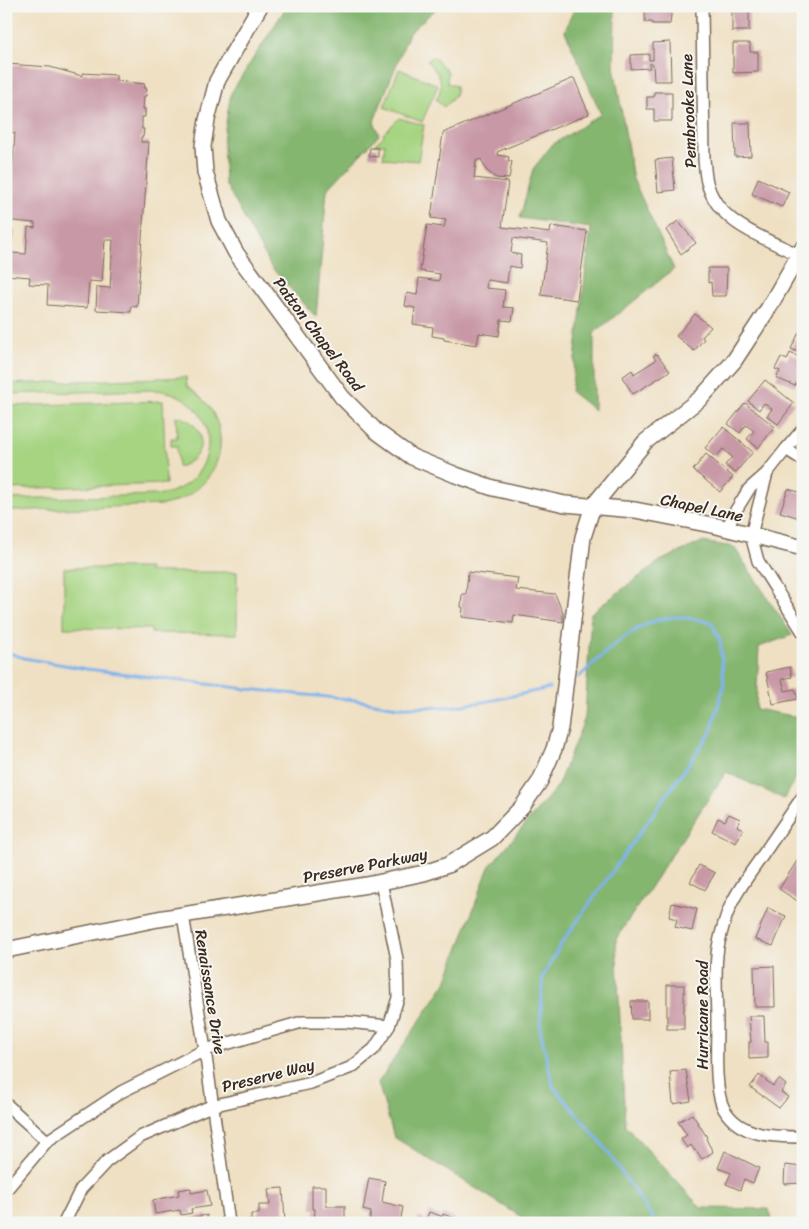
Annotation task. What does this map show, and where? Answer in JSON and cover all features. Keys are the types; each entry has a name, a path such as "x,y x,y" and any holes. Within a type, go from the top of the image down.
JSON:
{"street":[{"name":"Patton Chapel Road","path":"260,6 217,81 207,120 204,146 206,172 219,221 236,253 342,397 376,431 412,457 494,488 565,504 593,506"},
{"name":"Pembrooke Lane","path":"702,6 704,159 707,184 716,204 740,226 801,252"},
{"path":"593,506 645,442 701,398 718,381 734,361 768,309 801,252"},
{"path":"727,529 733,515 750,489 767,473 803,428"},
{"path":"786,450 803,460"},
{"path":"767,473 751,535 758,561 803,632"},
{"name":"Chapel Lane","path":"593,506 635,510 727,529 803,548"},
{"name":"Preserve Parkway","path":"6,950 182,915 381,882 424,873 448,865 492,838 522,807 540,781 554,750 560,728 583,537 593,506"},
{"name":"Hurricane Road","path":"803,796 740,888 730,906 722,932 716,966 718,1076 724,1110 733,1120 746,1129 766,1136 803,1137"},
{"name":"Preserve Way","path":"64,1223 81,1190 107,1161 140,1138 211,1106 311,1083 352,1066 374,1049 389,1026 398,998 396,959 381,882"},
{"name":"Renaissance Drive","path":"182,915 205,1050 211,1106 229,1223"},
{"path":"6,1190 48,1141 121,1092 205,1050 302,1022 346,1022 389,1026"},
{"path":"6,1104 48,1141"}],"green space":[{"path":"287,6 439,6 409,33 374,121 379,135 327,190 316,317 271,267 225,183 223,140 231,93"},
{"path":"575,6 615,6 614,66 633,179 674,269 594,333 594,410 571,392 591,228 520,218 533,169 552,145 601,114 565,31"},
{"path":"433,56 448,72 447,83 456,86 455,95 444,107 436,100 439,94 440,79 427,61"},
{"path":"399,69 438,85 422,122 384,107"},
{"path":"399,118 424,125 418,161 383,158 385,144 375,144"},
{"path":"186,377 187,386 207,404 216,420 220,436 219,452 215,467 206,480 194,491 180,500 163,505 6,511 6,499 157,495 180,488 196,475 205,459 208,441 204,423 194,407 177,395 154,390 6,394 6,384"},
{"path":"163,401 166,484 6,489 6,406"},
{"path":"176,416 194,425 201,441 195,457 188,463 178,467 177,446 171,446 171,438 177,438"},
{"path":"702,542 734,547 792,635 759,647 756,709 803,718 803,767 784,799 726,772 616,939 625,1125 701,1208 769,1209 773,1223 531,1223 394,1137 378,1083 446,982 489,867 557,787 585,718 591,613 660,561"},
{"path":"64,568 149,568 149,572 237,572 237,634 151,633 151,629 64,628"}],"building":[{"path":"645,6 672,6 670,24 645,22"},
{"path":"732,6 749,6 749,31 732,31"},
{"path":"670,42 671,81 654,81 653,64 649,64 650,68 631,69 631,55 649,54 649,60 653,60 653,43"},
{"path":"733,43 750,43 750,52 758,52 758,72 733,73"},
{"path":"7,64 50,67 82,76 82,73 116,75 116,81 145,84 144,88 147,88 143,109 145,109 145,117 142,117 142,129 144,129 141,142 149,142 137,307 131,306 131,312 96,310 97,287 110,288 113,240 105,240 102,282 89,281 87,308 47,305 48,285 29,284 30,277 6,275 6,201 10,200 15,133 6,132","holes":["13,221 35,223 35,228 28,227 26,254 12,253 7,247 12,243 13,231 8,225"]},
{"path":"574,78 589,114 497,152 498,155 509,157 508,161 512,161 509,179 496,178 486,170 481,159 476,161 474,178 508,182 502,227 550,233 551,226 587,231 577,300 541,295 548,243 513,238 511,253 521,255 520,268 509,266 507,283 487,280 486,288 505,290 503,307 514,308 512,321 501,320 499,336 479,333 477,345 444,340 444,338 432,336 433,327 413,324 415,308 405,306 407,293 417,295 419,278 439,281 440,274 420,271 427,225 444,227 446,220 431,218 443,133"},
{"path":"654,92 672,92 672,121 654,121 654,109 647,109 647,97 654,97"},
{"path":"734,123 750,123 751,156 735,157"},
{"path":"370,148 378,148 378,157 369,156"},
{"path":"672,158 675,190 658,192 655,160"},
{"path":"758,178 789,192 782,207 752,194"},
{"path":"678,221 696,243 681,254 666,230"},
{"path":"708,268 727,268 726,296 712,296 711,282 708,283"},
{"path":"695,314 711,327 702,337 704,339 694,351 676,336"},
{"path":"803,324 803,354 791,349"},
{"path":"790,353 803,359 803,378 799,377 795,386 776,378 780,371 775,369 781,357 787,360"},
{"path":"657,354 670,371 633,394 622,377 632,370 634,374 656,360 653,356"},
{"path":"765,380 794,403 778,424 767,416 772,409 764,403 759,410 748,401"},
{"path":"745,403 775,427 758,448 747,439 754,431 746,425 740,433 728,424"},
{"path":"723,427 753,452 735,473 725,465 732,457 723,449 716,457 705,448"},
{"path":"706,454 733,477 720,492 693,470"},
{"path":"788,489 803,493 803,519 780,512"},
{"path":"468,572 518,578 516,590 555,594 563,613 563,622 514,615 513,623 462,617 462,594 466,594"},
{"path":"790,667 792,677 782,679 785,691 795,689 798,699 773,704 766,672"},
{"path":"729,814 740,819 737,826 743,829 736,843 712,831 718,818 725,821"},
{"path":"797,861 803,865 803,896 799,902 779,889"},
{"path":"699,865 715,873 705,890 690,882"},
{"path":"672,903 697,909 692,931 675,927 677,919 669,917"},
{"path":"768,908 786,916 773,946 755,939"},
{"path":"774,966 775,1007 755,1007 754,967"},
{"path":"667,985 684,985 684,1029 667,1029"},
{"path":"631,1001 648,1001 648,1019 632,1019"},
{"path":"749,1016 764,1016 765,1042 768,1042 768,1058 749,1059 749,1042 751,1042"},
{"path":"686,1070 691,1101 673,1104 670,1072"},
{"path":"759,1075 773,1086 779,1079 786,1085 781,1092 788,1097 779,1108 750,1087"},
{"path":"692,1114 707,1137 713,1152 702,1159 691,1145 687,1148 681,1139 687,1135 678,1122"},
{"path":"725,1151 759,1168 753,1183 744,1179 740,1190 726,1184 731,1173 718,1168"},
{"path":"785,1165 803,1167 803,1183 784,1184"},
{"path":"369,1178 385,1181 382,1202 403,1207 400,1223 369,1223 371,1212 363,1210"},
{"path":"312,1186 326,1186 326,1206 345,1206 345,1223 314,1223 315,1209 312,1209"},
{"path":"191,1188 191,1193 207,1190 210,1206 191,1209 192,1213 181,1215 180,1210 155,1214 153,1200 179,1195 178,1190"},
{"path":"283,1188 285,1223 251,1223 251,1214 259,1214 259,1205 270,1205 268,1189"},
{"path":"429,1212 441,1216 439,1223 416,1223 418,1217 426,1220"},
{"path":"443,1214 456,1219 455,1223 440,1223"},
{"path":"207,1215 207,1220 213,1223 162,1223"}],"waterway":[{"path":"579,677 633,631 659,620 677,617 711,622 720,640 724,685 711,732 561,944 543,977 540,1029 553,1086 603,1145 656,1223"},
{"path":"6,652 24,658 87,669 247,689 356,700 398,707 450,707 550,688"}]}
